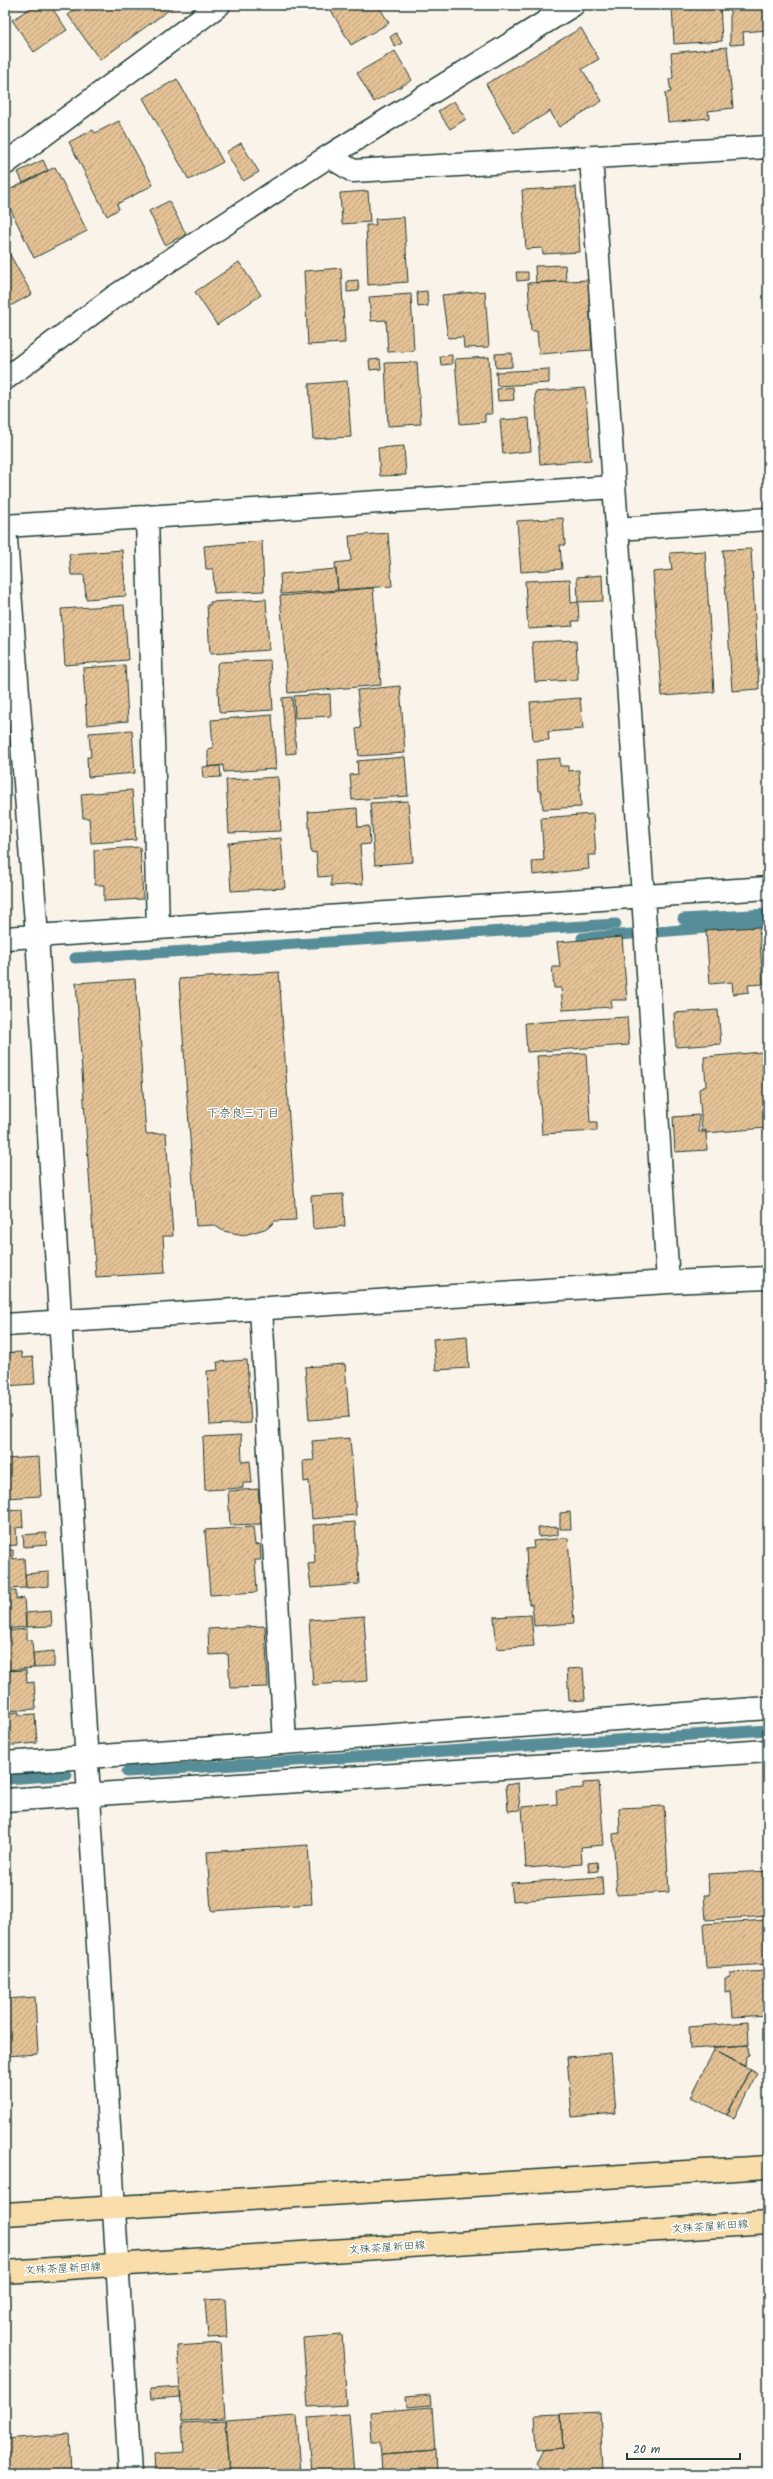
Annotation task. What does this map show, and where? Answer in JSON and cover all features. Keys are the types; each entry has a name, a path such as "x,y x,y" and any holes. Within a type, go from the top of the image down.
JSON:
{"main road":[{"path":"5,2214 768,2167"},
{"name":"文殊茶屋新田線","path":"5,2272 768,2223"}],"street":[{"path":"5,379 114,297 329,156 573,5"},
{"path":"6,162 216,6"},
{"path":"329,156 353,171 768,147"},
{"path":"592,158 668,1282"},
{"path":"130,2474 112,2207 37,936 5,526 614,487"},
{"path":"147,516 158,928"},
{"path":"617,529 768,519"},
{"path":"5,938 768,888"},
{"path":"5,1324 668,1282 768,1278"},
{"path":"261,1308 284,1743"},
{"path":"5,1763 768,1708"},
{"path":"5,1800 768,1751"}],"building":[{"path":"35,5 50,5 67,30 34,52 12,20"},
{"path":"82,5 176,5 100,60 68,15"},
{"path":"328,5 378,5 389,23 351,45"},
{"path":"672,5 720,5 722,41 674,44"},
{"path":"730,5 768,5 768,30 743,32 744,44 730,45"},
{"path":"581,28 599,59 582,69 602,101 559,127 550,111 514,133 486,84"},
{"path":"396,33 402,43 395,47 390,37"},
{"path":"727,47 733,108 708,111 709,118 668,122 665,93 671,92 669,79 673,78 671,53"},
{"path":"395,51 412,80 374,102 357,73"},
{"path":"177,79 223,162 189,180 143,98"},
{"path":"454,101 466,119 450,129 438,111"},
{"path":"119,121 153,185 117,204 119,209 107,216 69,142 93,130 95,133"},
{"path":"241,143 259,172 243,181 226,152"},
{"path":"43,160 48,171 23,183 18,172"},
{"path":"55,167 87,231 34,258 5,198 5,192"},
{"path":"576,187 580,252 543,254 542,248 526,249 522,190"},
{"path":"368,191 370,222 342,224 340,193"},
{"path":"169,201 186,234 165,245 149,211"},
{"path":"404,217 408,282 368,285 366,225 376,225 375,219"},
{"path":"5,246 32,294 5,309"},
{"path":"239,262 261,295 217,325 195,292"},
{"path":"565,265 566,281 536,283 535,266"},
{"path":"341,268 345,343 308,345 304,271"},
{"path":"516,272 528,272 528,280 517,281"},
{"path":"358,280 359,291 347,292 347,281"},
{"path":"588,280 592,350 539,354 537,331 531,331 528,283"},
{"path":"427,291 428,306 418,307 417,292"},
{"path":"485,291 489,347 464,348 463,337 448,338 442,295"},
{"path":"411,294 414,351 388,352 386,320 371,321 369,297"},
{"path":"512,353 512,367 496,368 495,354"},
{"path":"452,355 452,364 441,365 440,356"},
{"path":"489,357 492,414 485,414 485,422 460,424 455,359"},
{"path":"380,359 381,369 370,370 369,360"},
{"path":"417,362 421,424 388,426 385,363"},
{"path":"549,369 549,383 497,386 496,372"},
{"path":"347,381 351,437 313,439 309,384"},
{"path":"513,387 514,400 498,401 497,389"},
{"path":"585,388 591,460 540,464 535,392"},
{"path":"529,418 531,451 503,454 500,420"},
{"path":"404,446 406,475 380,476 378,448"},
{"path":"563,518 565,545 560,545 562,569 521,572 517,521"},
{"path":"388,533 392,586 338,590 335,563 351,561 349,536"},
{"path":"262,541 264,591 214,593 213,569 206,569 204,546"},
{"path":"751,549 759,689 732,691 723,550"},
{"path":"122,550 126,596 86,599 84,575 71,575 69,554"},
{"path":"705,551 714,692 662,696 653,572 672,570 670,553"},
{"path":"336,569 338,590 281,594 280,574"},
{"path":"602,575 603,601 578,602 577,577"},
{"path":"570,579 571,603 578,602 579,621 572,621 573,626 528,629 525,581"},
{"path":"373,588 381,685 288,693 280,596"},
{"path":"266,599 269,650 210,654 207,605 210,605 210,602"},
{"path":"124,605 128,660 65,665 61,609"},
{"path":"576,640 578,680 535,682 532,642"},
{"path":"270,660 273,710 222,713 219,711 217,665 220,662"},
{"path":"125,665 128,721 87,725 83,668"},
{"path":"400,686 405,753 359,756 356,729 361,728 357,690"},
{"path":"330,694 331,716 295,718 294,696"},
{"path":"292,697 296,753 286,754 282,698"},
{"path":"580,698 583,729 548,732 549,740 533,741 530,702"},
{"path":"272,715 276,769 224,772 223,765 208,767 208,749 213,748 211,720"},
{"path":"132,730 135,773 88,777 87,757 91,757 89,733"},
{"path":"405,757 408,796 352,800 350,775 358,774 357,761"},
{"path":"560,758 560,766 568,766 568,771 579,770 581,807 543,809 541,791 538,791 536,760"},
{"path":"220,766 221,777 203,778 202,767"},
{"path":"278,777 281,831 229,833 226,780"},
{"path":"132,790 136,840 91,843 89,818 83,818 81,794"},
{"path":"408,801 413,862 375,865 370,803"},
{"path":"357,808 358,827 369,826 370,844 360,845 363,884 331,886 331,876 318,877 316,852 311,853 308,812"},
{"path":"593,814 596,855 588,855 589,869 533,875 532,861 544,860 541,818"},
{"path":"281,838 285,888 231,891 228,843"},
{"path":"140,847 143,899 104,901 104,885 95,885 94,850"},
{"path":"759,927 763,984 748,985 749,992 733,994 732,982 710,984 706,930"},
{"path":"622,937 627,1000 611,1000 612,1007 563,1010 561,988 554,988 552,967 560,967 557,942"},
{"path":"279,972 296,1220 275,1221 268,1228 244,1235 223,1231 214,1225 196,1226 179,979"},
{"path":"135,979 146,1134 166,1133 173,1236 163,1236 165,1273 96,1277 76,983"},
{"path":"718,1010 721,1044 676,1047 674,1013"},
{"path":"627,1017 629,1045 527,1052 525,1023"},
{"path":"762,1052 764,1078 768,1077 768,1112 764,1113 766,1128 706,1133 706,1130 702,1131 699,1089 706,1086 704,1057"},
{"path":"586,1053 590,1122 597,1122 597,1131 542,1134 537,1056"},
{"path":"699,1115 699,1132 706,1132 707,1150 675,1152 673,1117"},
{"path":"343,1194 345,1226 313,1229 311,1196"},
{"path":"467,1336 469,1368 436,1370 433,1339"},
{"path":"21,1352 22,1358 33,1357 35,1384 5,1386 5,1353"},
{"path":"247,1360 251,1423 210,1425 207,1371 218,1370 217,1362"},
{"path":"345,1364 349,1417 309,1420 305,1367"},
{"path":"241,1435 242,1462 250,1461 252,1483 243,1483 243,1488 205,1490 203,1437"},
{"path":"350,1438 356,1515 312,1519 309,1481 304,1482 303,1461 314,1460 312,1441"},
{"path":"39,1457 41,1496 5,1498 5,1459"},
{"path":"258,1489 261,1524 230,1525 228,1491"},
{"path":"22,1510 23,1527 16,1528 17,1545 5,1546 5,1511"},
{"path":"570,1512 571,1529 560,1529 560,1513"},
{"path":"355,1522 359,1584 311,1588 308,1564 315,1563 313,1525"},
{"path":"253,1527 255,1545 260,1544 261,1560 255,1560 257,1592 210,1595 205,1530"},
{"path":"558,1527 558,1535 539,1537 538,1528"},
{"path":"46,1533 47,1545 24,1547 23,1535"},
{"path":"568,1538 574,1623 534,1626 532,1604 529,1604 526,1549 534,1548 533,1541"},
{"path":"5,1550 13,1550 13,1559 24,1558 26,1588 5,1589"},
{"path":"49,1572 49,1586 26,1588 25,1574"},
{"path":"5,1591 16,1591 16,1599 24,1598 26,1627 5,1629"},
{"path":"51,1611 52,1626 26,1627 26,1613"},
{"path":"531,1615 534,1646 497,1649 494,1617"},
{"path":"364,1616 368,1681 313,1685 309,1620"},
{"path":"265,1626 268,1687 230,1688 228,1654 209,1655 208,1629"},
{"path":"27,1629 27,1640 32,1640 34,1668 5,1670 5,1631"},
{"path":"54,1651 54,1667 34,1668 33,1653"},
{"path":"583,1668 585,1700 569,1701 567,1669"},
{"path":"26,1670 27,1683 34,1682 36,1709 5,1711 5,1671"},
{"path":"19,1712 19,1715 35,1714 37,1743 5,1746 5,1713"},
{"path":"599,1782 604,1845 581,1847 582,1864 526,1868 522,1807 557,1804 556,1790 583,1788 583,1783"},
{"path":"518,1783 520,1810 508,1811 506,1785"},
{"path":"664,1806 669,1892 617,1895 613,1834 620,1833 619,1808"},
{"path":"308,1845 312,1904 211,1911 207,1852"},
{"path":"597,1862 598,1871 589,1872 588,1863"},
{"path":"768,1871 768,1916 706,1920 704,1895 709,1895 708,1874"},
{"path":"602,1877 603,1895 513,1901 511,1883"},
{"path":"768,1920 768,1964 706,1968 703,1924"},
{"path":"768,1971 768,2015 733,2017 731,1991 725,1992 725,1978 730,1977 730,1973"},
{"path":"35,1997 38,2054 5,2056 5,1999"},
{"path":"748,2022 749,2045 690,2049 689,2027"},
{"path":"748,2045 749,2055 746,2056 745,2067 714,2050 713,2047"},
{"path":"714,2050 750,2069 727,2115 691,2097"},
{"path":"611,2053 616,2113 572,2117 567,2057"},
{"path":"750,2069 757,2073 734,2118 727,2115"},
{"path":"225,2299 227,2337 208,2338 205,2300"},
{"path":"342,2335 347,2405 308,2407 303,2338"},
{"path":"220,2343 225,2419 182,2421 177,2346"},
{"path":"180,2387 181,2397 151,2399 150,2389"},
{"path":"430,2395 431,2405 407,2407 406,2397"},
{"path":"432,2407 435,2451 381,2455 380,2442 372,2442 370,2412"},
{"path":"600,2412 603,2471 545,2474 536,2463 543,2450 563,2448 561,2414"},
{"path":"349,2414 354,2474 312,2474 308,2417"},
{"path":"561,2414 563,2448 537,2450 535,2415"},
{"path":"297,2416 301,2474 230,2474 226,2421"},
{"path":"226,2421 230,2474 155,2474 154,2454 184,2452 182,2423"},
{"path":"69,2434 71,2474 5,2474 5,2439"},
{"path":"436,2451 437,2474 382,2474 381,2455"},
{"path":"507,2471 507,2474 455,2474 455,2473"}],"waterway":[{"path":"683,919 768,914"},
{"path":"582,938 768,923"},
{"path":"75,958 616,924"},
{"path":"127,1772 768,1730"},
{"path":"5,1779 67,1775"}],"district":[{"name":"下奈良三丁目","path":"243,1113"}]}
